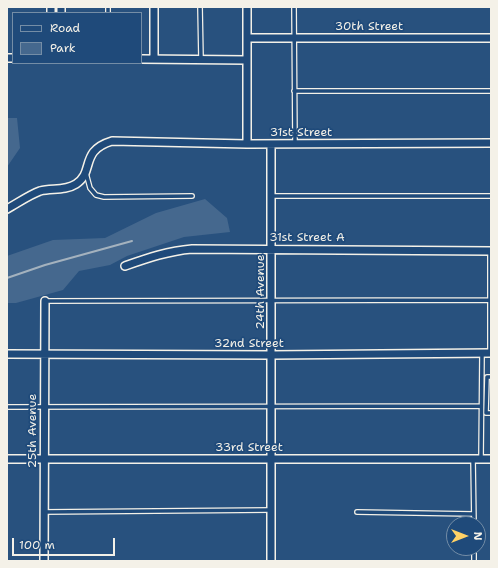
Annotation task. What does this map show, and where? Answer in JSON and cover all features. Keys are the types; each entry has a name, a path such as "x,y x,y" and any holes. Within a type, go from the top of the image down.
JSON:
{"street":[{"path":"154,7 154,59"},
{"path":"247,7 247,144"},
{"name":"30th Street","path":"247,38 491,38"},
{"path":"142,59 247,60"},
{"name":"31st Street","path":"85,170 94,150 100,145 112,141 247,144 491,143"},
{"name":"24th Avenue","path":"271,144 271,561"},
{"path":"7,208 40,192 68,188 78,183 85,170"},
{"name":"31st Street A","path":"125,266 148,257 175,250 271,248 491,251"},
{"name":"25th Avenue","path":"44,561 45,301"},
{"name":"32nd Street","path":"7,354 272,355 490,353"},
{"name":"33rd Street","path":"7,459 491,459"}],"lane":[{"path":"200,7 201,59"},
{"path":"294,7 295,144"},
{"path":"294,91 491,91"},
{"path":"85,170 90,188 96,195 104,197 192,196"},
{"path":"270,196 491,196"},
{"path":"490,353 491,251"},
{"path":"45,301 490,300"},
{"path":"481,459 482,354"},
{"path":"491,377 487,377 486,400 486,413 491,413"},
{"path":"486,400 491,400"},
{"path":"7,407 481,406"},
{"path":"357,512 473,514 472,459"},
{"path":"43,512 270,510"}],"green space":[{"path":"7,118 17,118 20,148 7,167"},
{"path":"205,199 227,218 230,232 184,237 127,256 110,265 79,271 63,290 16,303 7,303 7,256 53,240 105,238 156,213"}],"waterway":[{"path":"7,278 45,265 132,241"}]}
